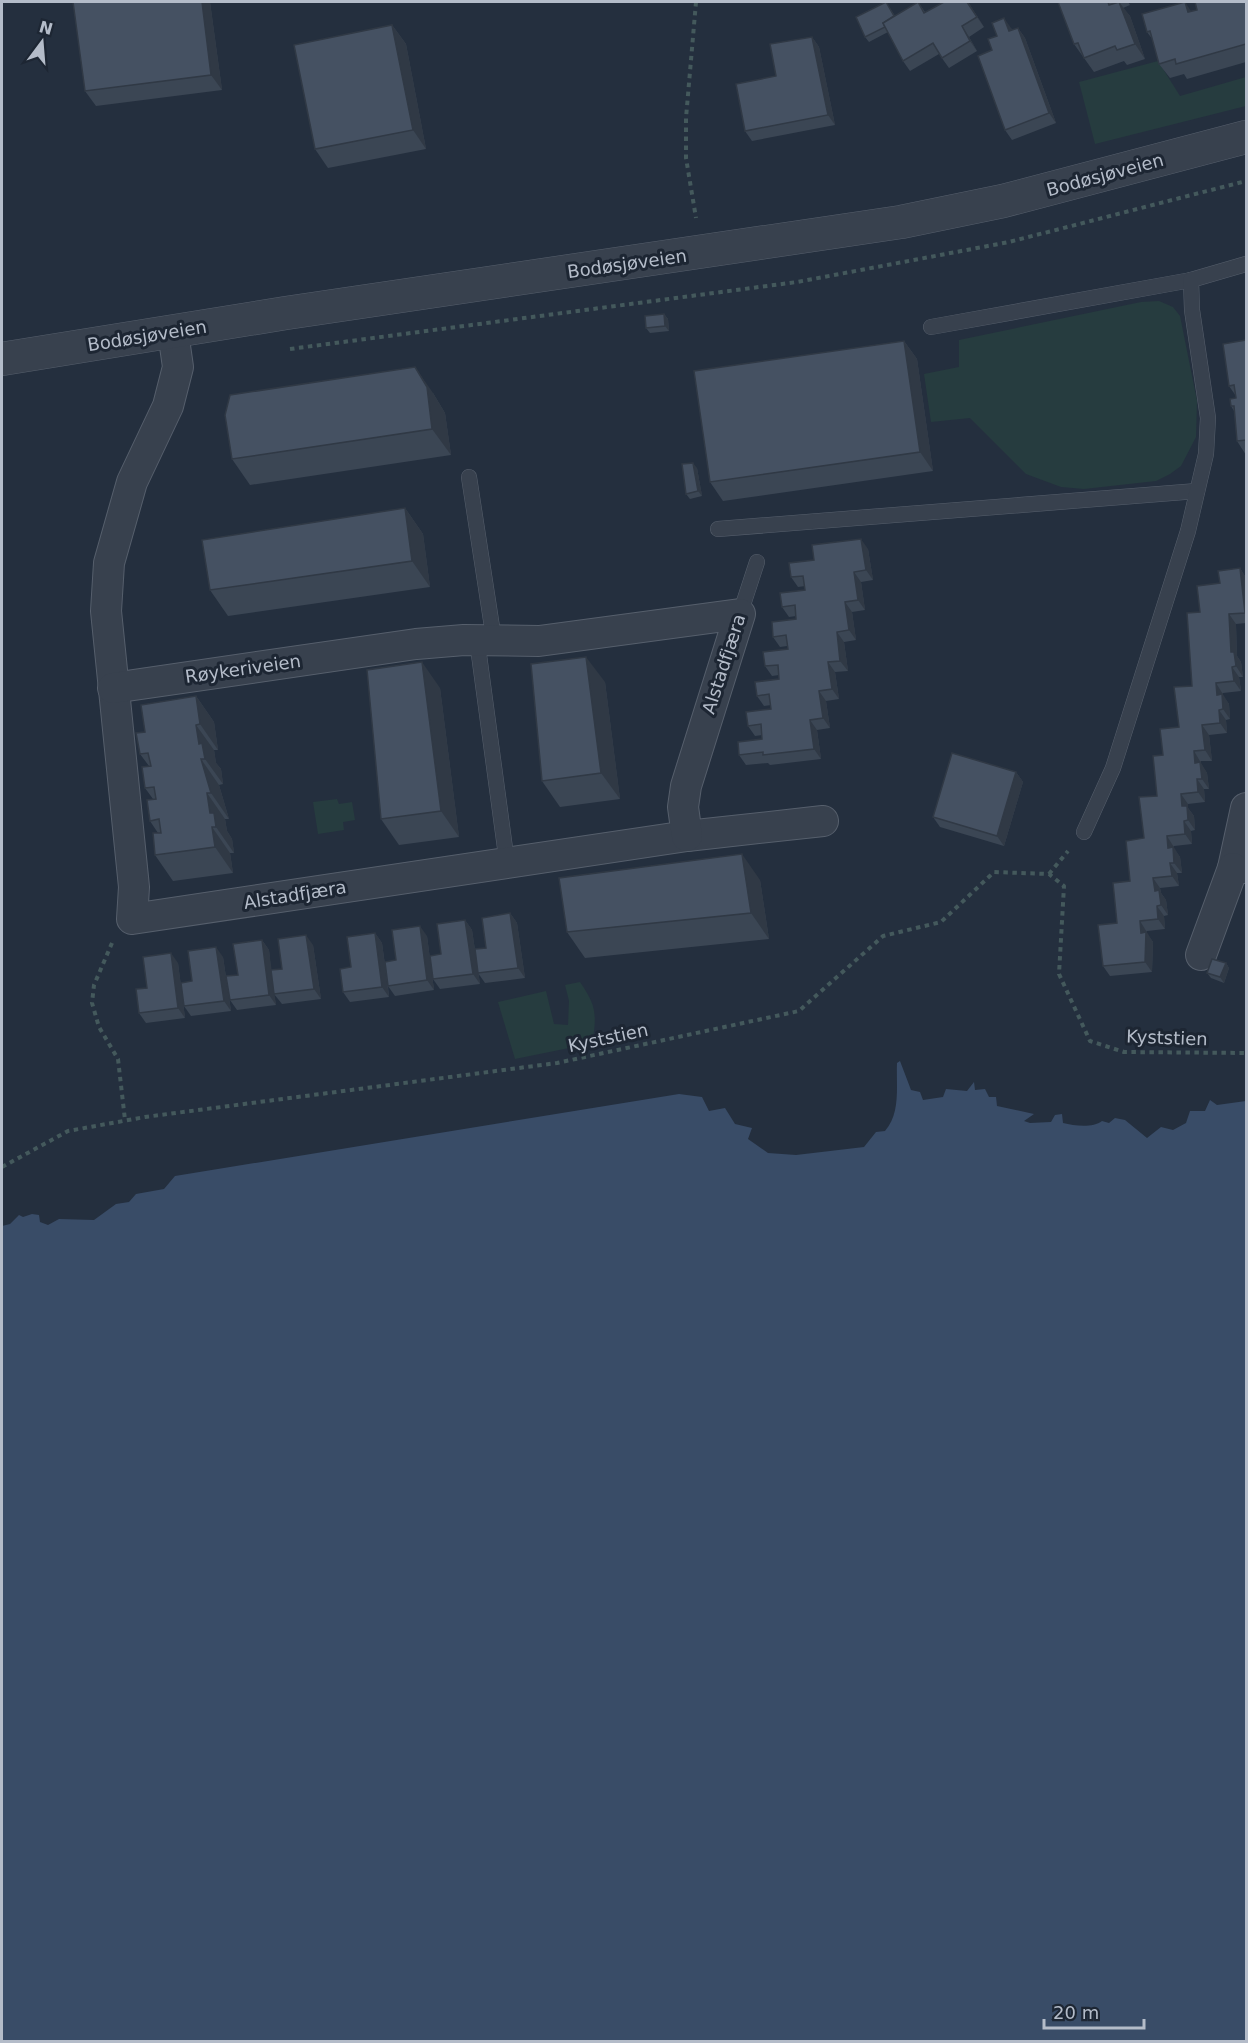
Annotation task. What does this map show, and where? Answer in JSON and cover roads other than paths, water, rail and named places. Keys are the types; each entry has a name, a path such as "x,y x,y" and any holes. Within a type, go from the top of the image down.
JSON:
{"street":[{"name":"Bodøsjøveien","path":"2,359 901,222 1003,201 1246,137"},
{"path":"113,688 105,611 109,563 132,482 168,406 178,367 173,332"},
{"name":"Røykeriveien","path":"113,688 416,644 486,640 539,641 740,614"},
{"name":"Alstadfjæra","path":"687,836 683,807 686,786 740,614"},
{"name":"Alstadfjæra","path":"113,688 134,887 132,919 687,836 823,821"},
{"path":"1201,955 1240,868 1246,808"}],"lane":[{"path":"931,327 1191,280 1246,264"},
{"path":"1084,832 1113,768 1188,531 1206,454 1208,418 1192,310 1191,280"},
{"path":"469,477 507,863"},
{"path":"718,529 1197,491"},
{"name":"Alstadfjæra","path":"740,614 757,561"}],"water":[{"path":"900,1061 911,1090 920,1092 923,1100 943,1097 946,1089 967,1091 974,1082 975,1090 985,1089 989,1097 996,1097 997,1106 1034,1114 1024,1121 1030,1123 1051,1122 1055,1115 1062,1114 1063,1123 1078,1126 1094,1125 1102,1121 1109,1123 1115,1118 1125,1120 1147,1138 1161,1127 1173,1130 1186,1123 1190,1111 1205,1111 1210,1100 1217,1105 1246,1101 1246,2041 2,2041 2,1226 10,1224 19,1215 23,1217 32,1214 39,1215 40,1222 48,1225 59,1219 94,1220 116,1204 129,1202 136,1194 164,1189 175,1176 679,1094 702,1097 709,1111 725,1108 735,1124 752,1128 748,1139 768,1153 796,1155 864,1147 876,1132 885,1131 890,1124 896,1108 897,1063"}]}
